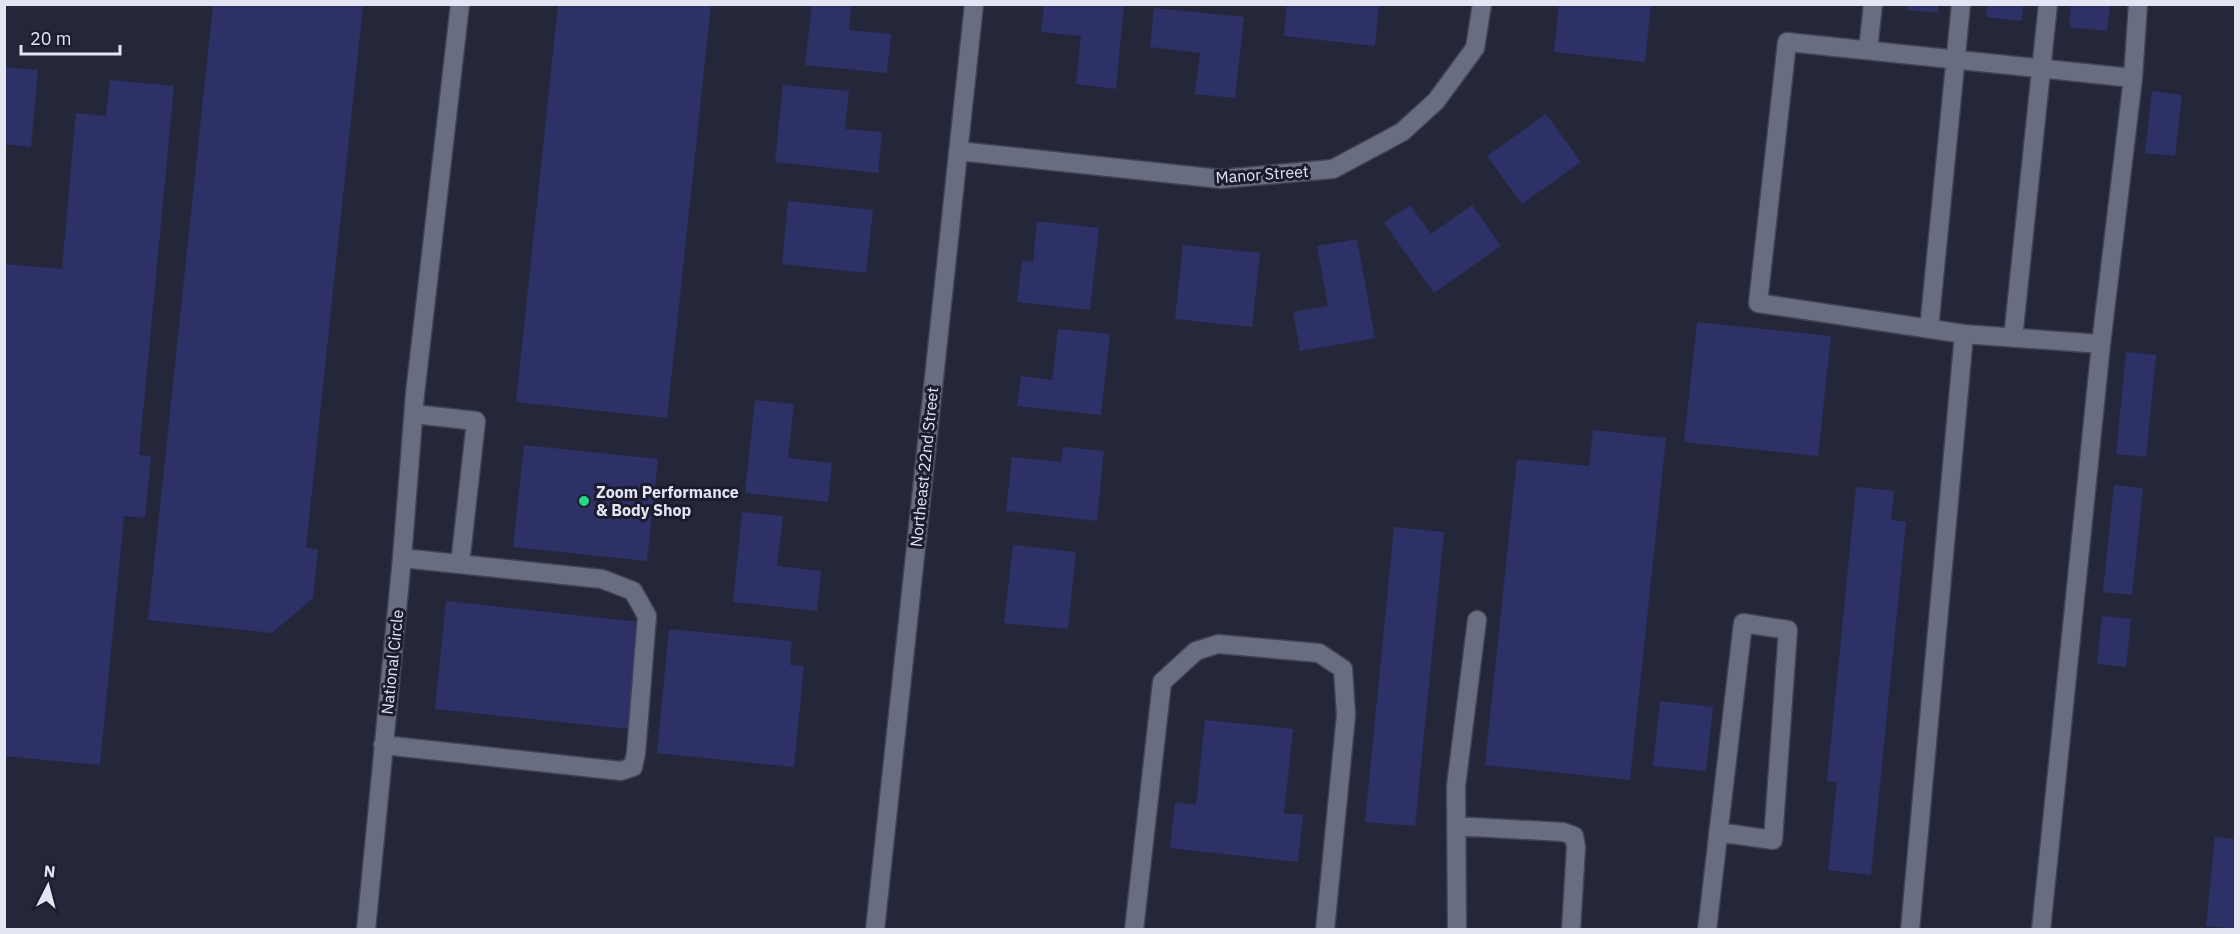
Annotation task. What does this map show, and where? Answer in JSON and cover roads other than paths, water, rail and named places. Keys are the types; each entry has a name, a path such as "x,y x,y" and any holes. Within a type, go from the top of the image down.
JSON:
{"street":[{"name":"National Circle","path":"366,930 402,558 415,394 460,4"},
{"name":"Northeast 22nd Street","path":"875,930 974,4"},
{"name":"Manor Street","path":"958,151 1221,179 1333,169 1402,132 1436,101 1475,48 1482,4"},
{"path":"1868,50 1873,4"},
{"path":"1929,329 1961,4"},
{"path":"2013,338 2048,4"},
{"path":"2041,930 2101,344 2133,78 2138,4"},
{"path":"2101,344 1964,334 1758,303 1787,42 2133,78"},
{"path":"1910,930 1964,334"},
{"path":"414,414 476,421 460,564"},
{"path":"383,745 621,771 633,767 636,753 647,616 633,591 603,579 402,558"},
{"path":"1457,930 1456,786 1478,620"},
{"path":"1707,930 1718,832 1743,623 1788,630 1773,840 1718,832"},
{"path":"1134,930 1162,682 1196,651 1218,644 1319,653 1343,669 1346,715 1325,930"},
{"path":"1456,826 1563,831 1574,837 1576,847 1571,930"}],"place":[{"name":"Zoom Performance & Body Shop","path":"584,501"}]}
